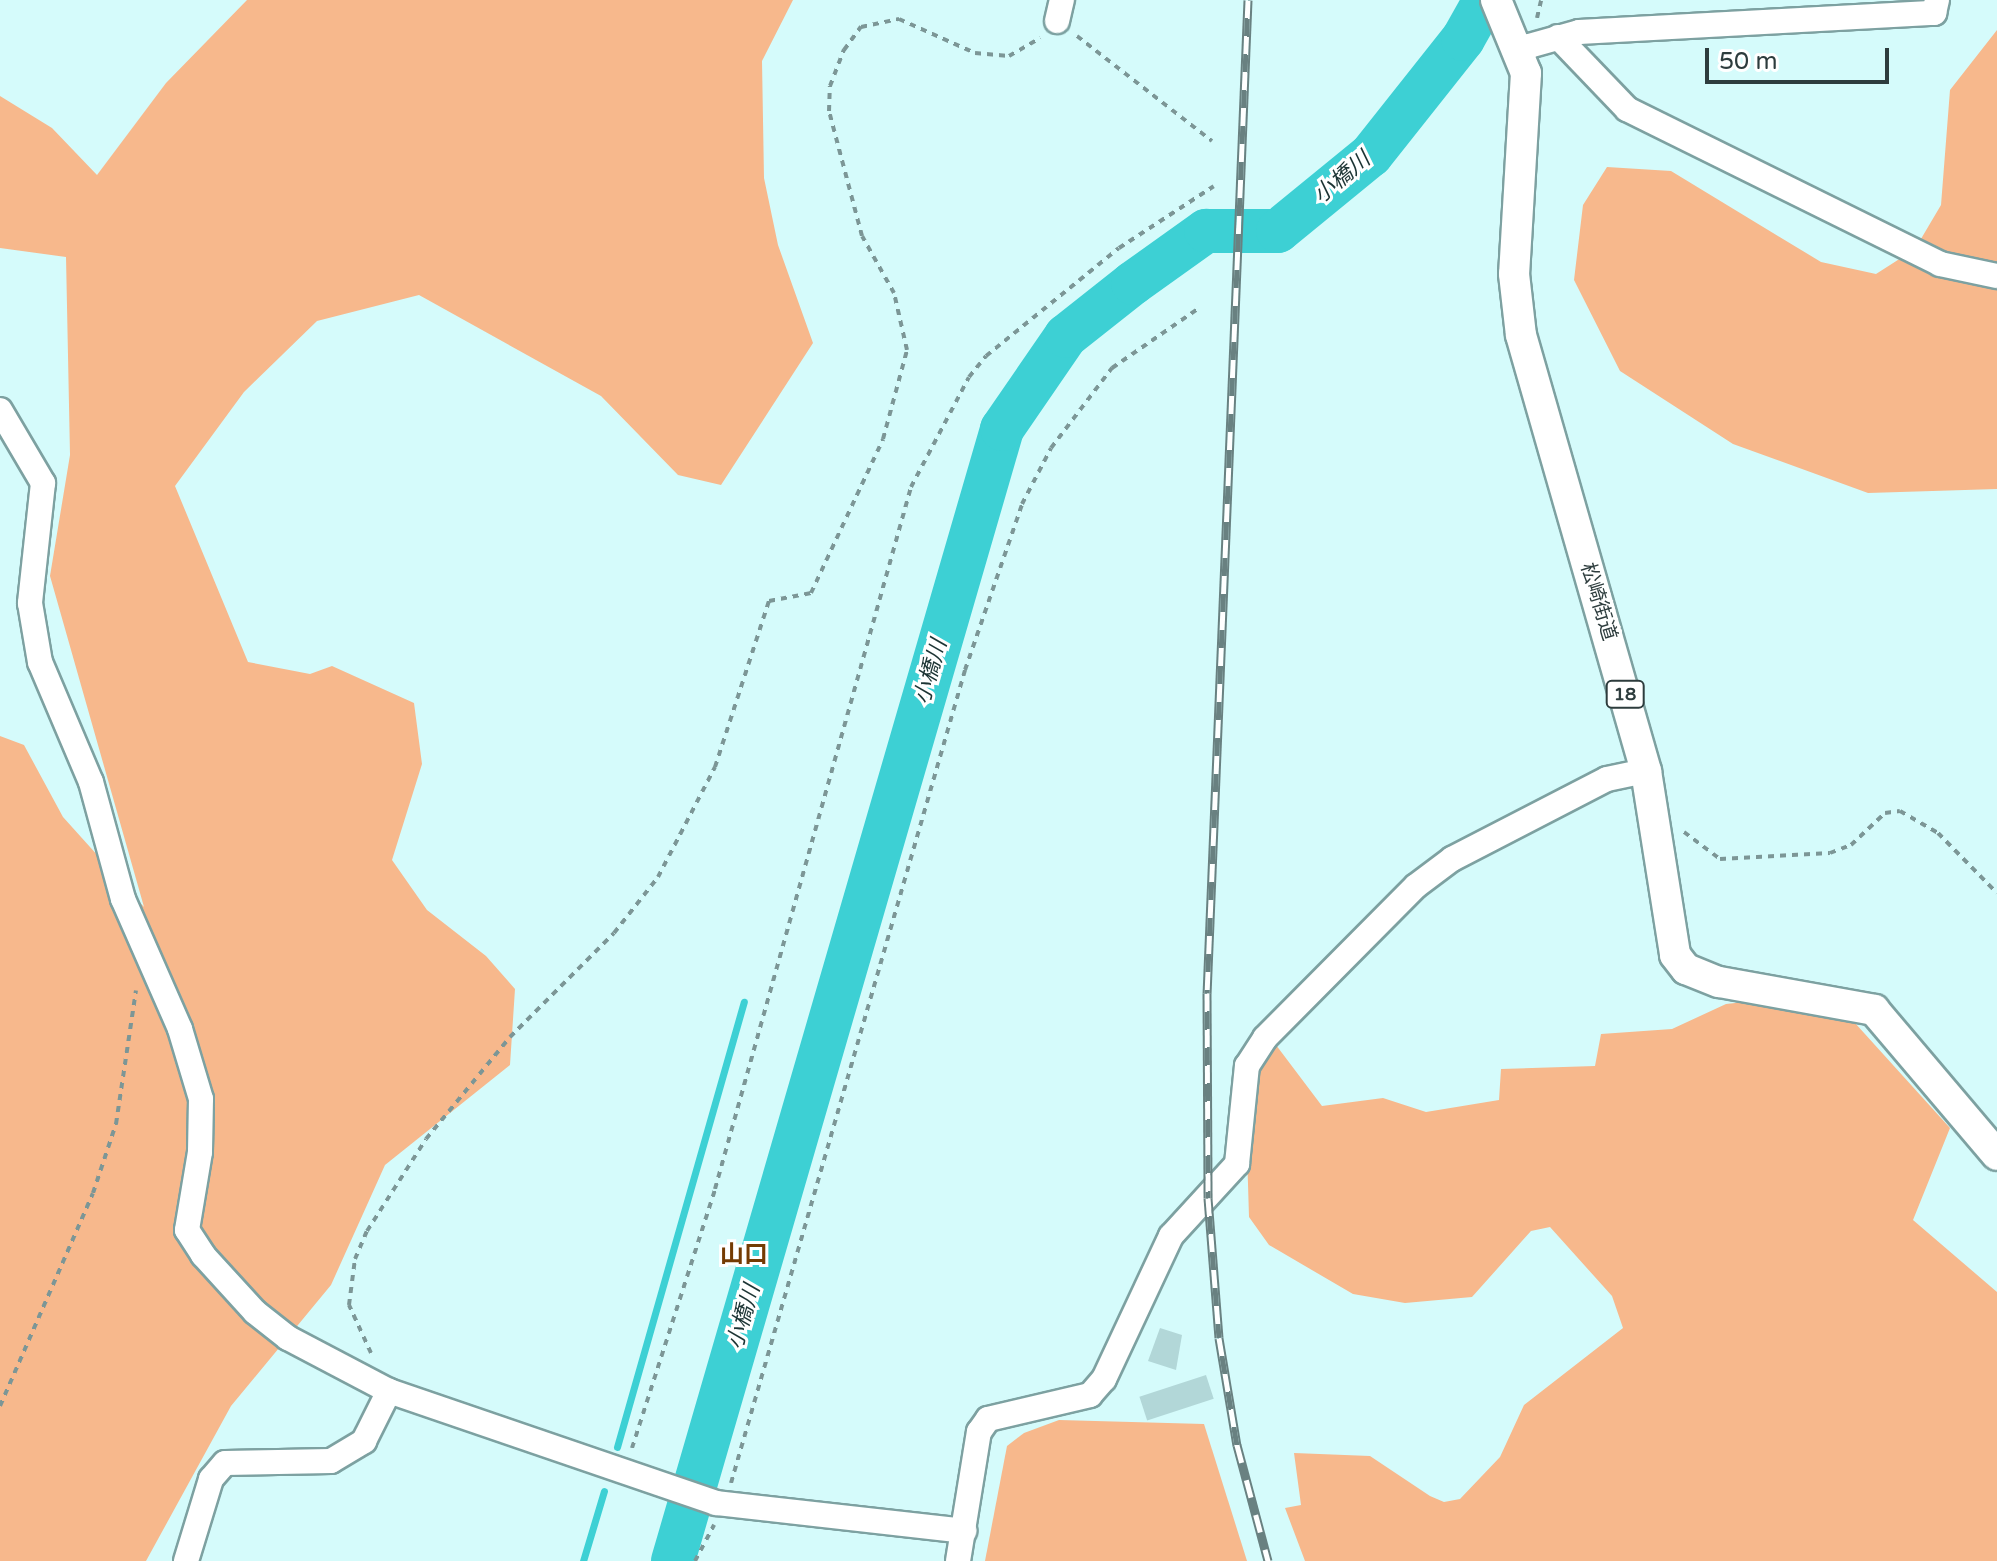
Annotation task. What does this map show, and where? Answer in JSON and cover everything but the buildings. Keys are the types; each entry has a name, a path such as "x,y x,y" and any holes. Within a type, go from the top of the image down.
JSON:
{"main road":[{"name":"松崎街道","path":"1496,0 1526,73 1514,274 1521,335 1646,771 1667,931 1686,969 1719,982 1874,1010 1997,1155"}],"street":[{"path":"1518,48 1558,37 1934,13 1937,0"},
{"path":"1558,37 1627,109 1940,264 1997,276"},
{"path":"0,410 43,483 30,603 40,662 91,782 141,952 180,1029 201,1099 200,1152 187,1230 255,1312 288,1338 389,1391 628,1477 723,1504 964,1531"},
{"path":"958,1561 979,1432 988,1419 1090,1395 1104,1379 1171,1236 1237,1164 1247,1066 1306,991 1452,859 1607,779 1646,771"},
{"path":"186,1561 211,1479 225,1463 331,1461 364,1441 389,1391"}],"path":[{"path":"389,1391 349,1305 355,1259 367,1231 426,1139 500,1049 614,933 658,877 715,767 769,601 811,593 883,439 907,350 894,293 862,236 829,111 830,86 844,50 861,27 899,19 975,53 1009,56 1060,10 1212,141"},
{"path":"628,1477 715,1189 911,487 969,377 986,356 1119,248 1214,186"},
{"path":"695,1561 701,1539 723,1504 735,1453 885,962 965,670 1022,504 1051,448 1112,368 1199,308"},
{"path":"1651,806 1720,859 1830,853 1851,845 1885,813 1900,811 1938,833 1997,893"},
{"path":"0,1406 93,1193 116,1124 141,952"}],"shaded area":[{"path":"247,0 793,0 762,61 764,178 778,245 813,343 721,485 678,475 601,396 419,295 317,321 244,392 175,486 248,662 310,674 332,666 414,703 422,764 392,860 427,910 486,956 515,989 510,1065 385,1165 331,1285 231,1406 146,1561 0,1561 0,736 24,745 63,817 144,907 50,576 70,455 66,257 0,248 0,96 52,128 97,175 166,83"},
{"path":"1997,30 1997,489 1868,493 1733,444 1620,371 1574,280 1583,205 1607,167 1671,171 1821,262 1876,274 1915,249 1941,205 1950,90"},
{"path":"1753,1001 1855,1023 1950,1128 1913,1220 1997,1292 1997,1561 1305,1561 1285,1508 1301,1505 1294,1453 1370,1456 1430,1496 1444,1502 1460,1499 1500,1457 1524,1405 1623,1328 1612,1296 1550,1227 1531,1231 1472,1297 1405,1303 1353,1294 1269,1245 1249,1217 1246,1119 1252,1083 1276,1045 1322,1106 1383,1098 1426,1112 1499,1100 1501,1069 1595,1066 1601,1034 1672,1029 1726,1004"},
{"path":"1059,1420 1204,1424 1247,1561 985,1561 1007,1446 1024,1433"}],"waterway":[{"name":"小橋川","path":"673,1561 1002,429 1066,336 1133,283 1206,231 1278,231 1371,155 1463,39 1485,0"},
{"path":"617,1447 744,1002"},
{"path":"583,1561 604,1491"}],"railway":[{"path":"1248,0 1207,993 1208,1198 1219,1338 1237,1445 1268,1561"}],"district":[{"name":"山口","path":"744,1255"}]}
